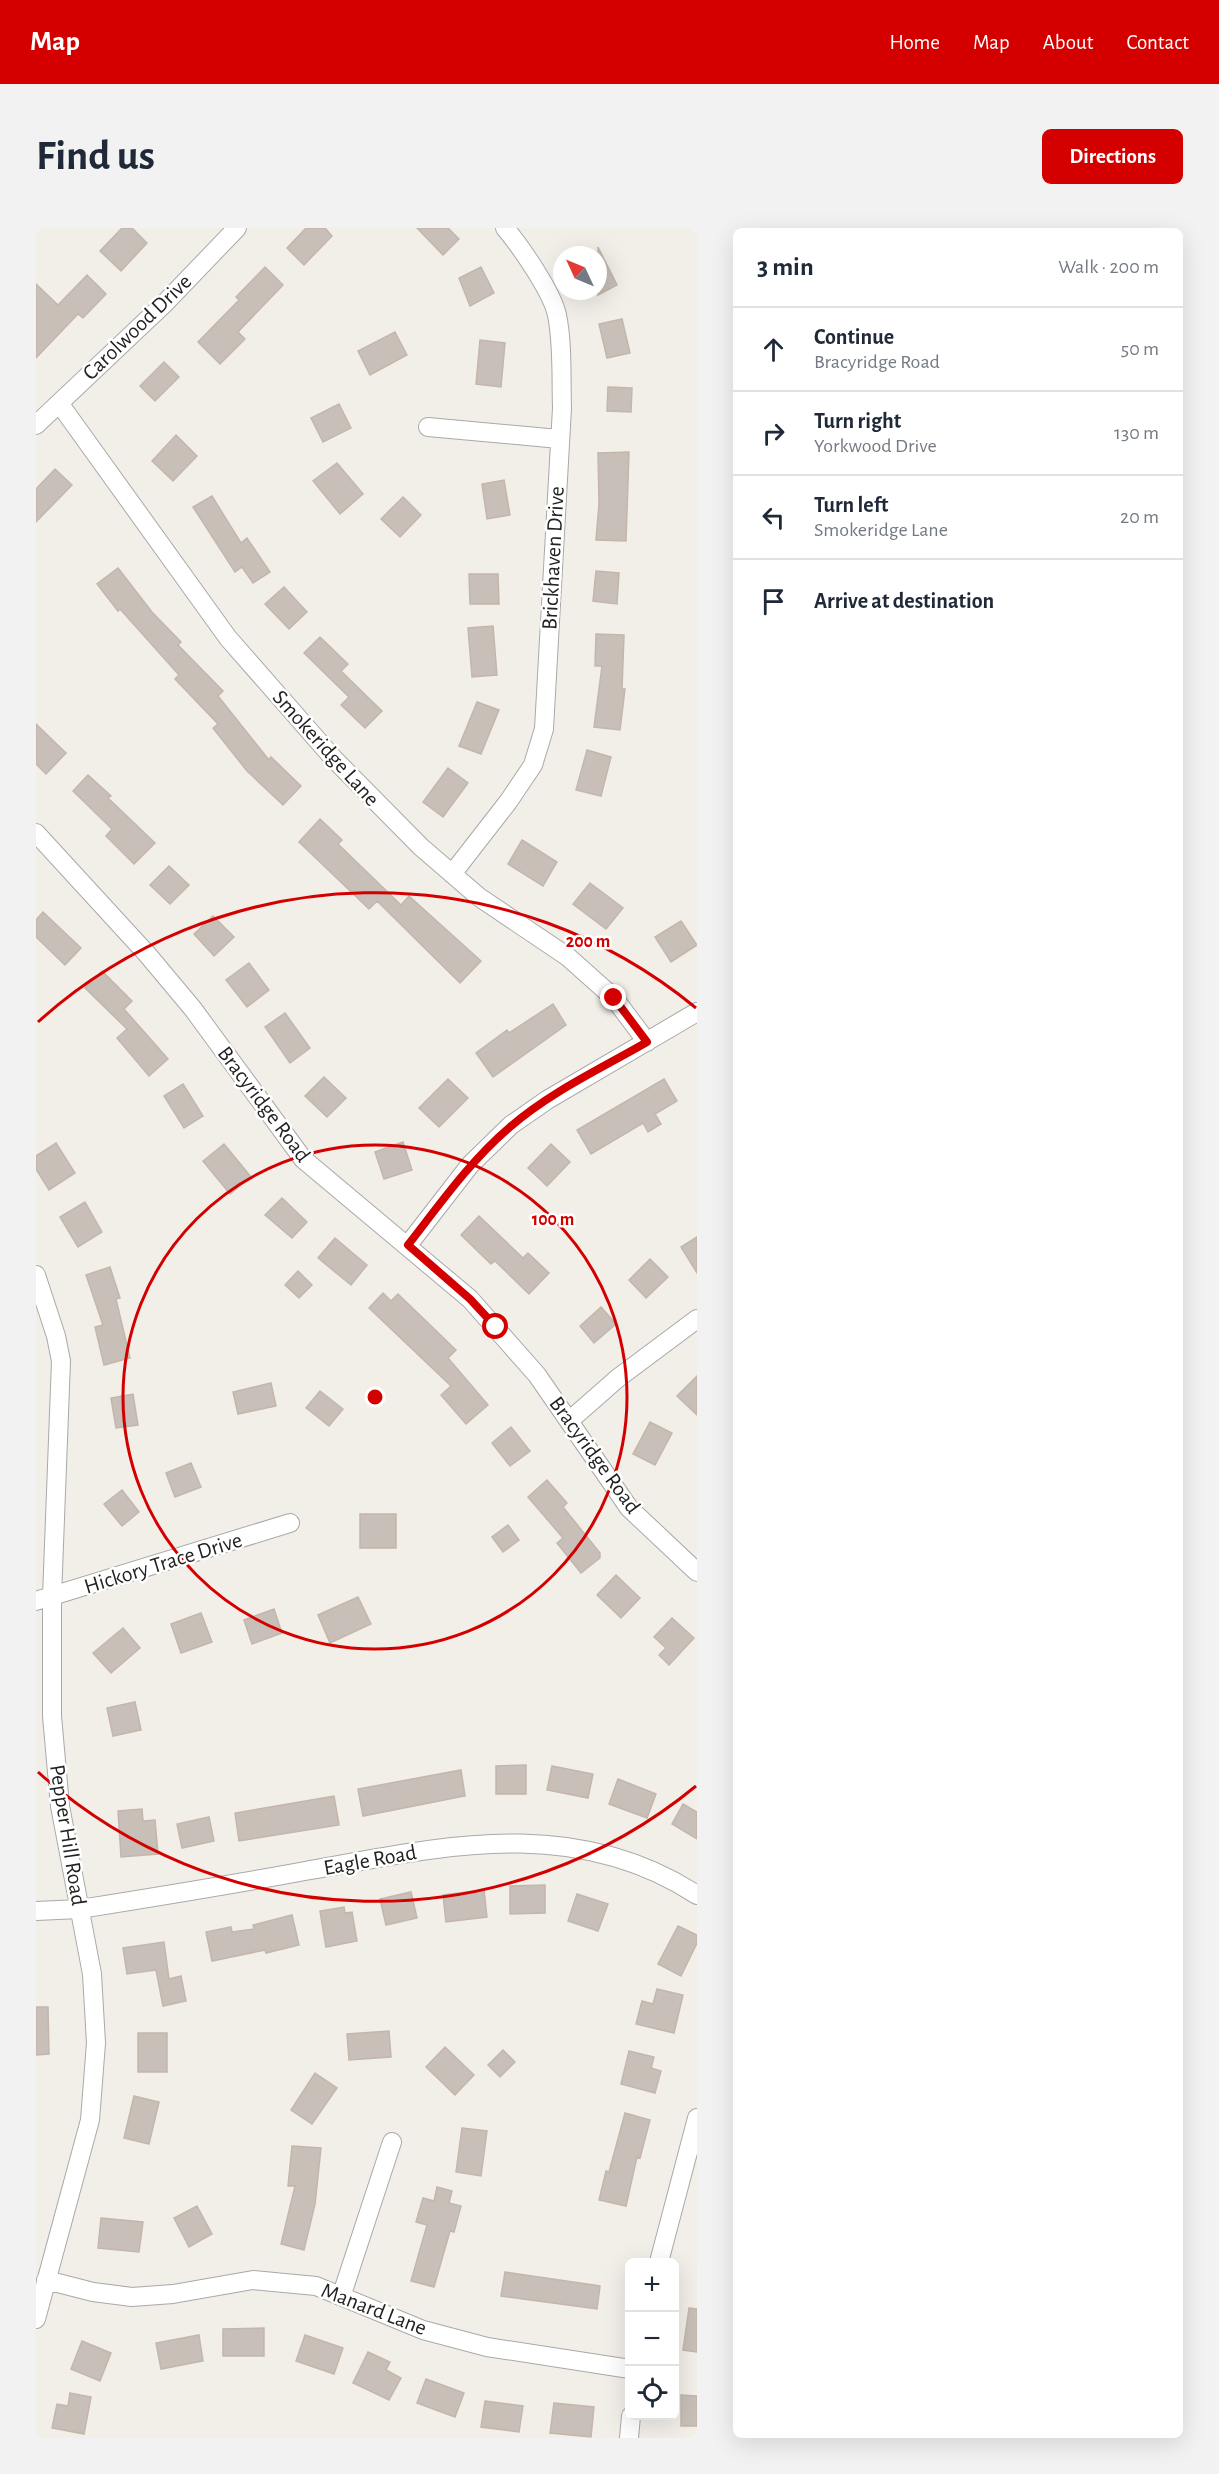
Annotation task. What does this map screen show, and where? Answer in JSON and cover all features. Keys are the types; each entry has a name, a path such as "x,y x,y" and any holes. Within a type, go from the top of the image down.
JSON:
{"street":[{"name":"Carolwood Drive","path":"36,425 164,304 237,228"},
{"name":"Brickhaven Drive","path":"452,874 508,802 533,765 544,729 559,439 561,368 557,314 538,274 505,228"},
{"name":"Smokeridge Lane","path":"59,403 228,638 375,803 479,897 568,957 614,998 647,1042"},
{"path":"428,427 559,439"},
{"name":"Bracyridge Road","path":"36,833 147,954 193,1009 303,1159 470,1299 537,1375 629,1508 697,1572"},
{"path":"408,1245 470,1165 511,1125 547,1100 697,1012"},
{"name":"Pepper Hill Road","path":"36,1275 56,1335 61,1361 44,1599 52,1716 60,1806 92,1974 96,2043 90,2120 36,2319"},
{"path":"569,1421 618,1378 697,1319"},
{"name":"Hickory Trace Drive","path":"44,1599 290,1523"},
{"name":"Eagle Road","path":"36,1911 80,1909 428,1850 500,1843 561,1845 609,1854 666,1874 697,1894"},
{"path":"660,2258 697,2118"},
{"path":"342,2294 392,2142"},
{"name":"Manard Lane","path":"46,2280 93,2292 132,2297 173,2294 253,2280 316,2286 342,2294 423,2330 487,2348 625,2368"},
{"path":"629,2438 631,2420"}],"building":[{"path":"122,228 132,228 147,243 121,271 100,251"},
{"path":"306,228 325,228 332,236 304,265 287,248"},
{"path":"417,228 448,228 459,239 443,255"},
{"path":"607,265 617,285 607,290"},
{"path":"265,267 283,285 238,332 245,339 220,364 198,342 239,300 236,297"},
{"path":"481,267 494,293 470,306 459,278"},
{"path":"87,275 106,294 83,318 78,314 36,358 36,284 58,305"},
{"path":"622,319 630,353 607,358 599,324"},
{"path":"395,332 407,355 370,375 358,351"},
{"path":"480,340 505,343 501,387 476,384"},
{"path":"164,362 179,377 155,401 140,386"},
{"path":"608,387 632,388 631,412 607,411"},
{"path":"339,404 351,428 323,442 311,418"},
{"path":"176,435 197,456 173,481 152,461"},
{"path":"629,452 626,541 596,540 599,504 598,453"},
{"path":"337,463 363,494 340,514 313,481"},
{"path":"55,469 72,485 36,522 36,489"},
{"path":"504,480 510,515 487,519 482,484"},
{"path":"212,496 241,543 247,538 270,572 253,583 242,567 235,572 193,507"},
{"path":"403,497 421,515 400,537 381,519"},
{"path":"118,568 152,612 181,642 178,645 223,691 218,696 269,760 271,757 301,786 283,805 247,771 213,728 218,724 175,679 179,675 120,609 118,611 97,584"},
{"path":"596,571 619,573 617,604 593,601"},
{"path":"469,574 498,574 499,604 470,604"},
{"path":"284,587 307,612 289,629 265,604"},
{"path":"493,626 497,675 472,677 468,628"},
{"path":"596,634 624,635 622,689 625,689 620,730 594,727 602,666 595,666"},
{"path":"320,637 348,664 341,671 382,711 365,728 341,705 349,697 304,653"},
{"path":"477,702 499,710 481,754 459,746"},
{"path":"36,724 66,753 46,774 36,764"},
{"path":"587,750 611,757 601,796 576,790"},
{"path":"448,768 468,783 443,817 423,802"},
{"path":"88,775 111,796 108,798 155,843 134,864 106,836 112,829 73,791"},
{"path":"320,819 342,840 338,844 401,905 409,896 481,961 460,983 377,901 369,909 299,842"},
{"path":"522,840 557,862 543,886 508,864"},
{"path":"169,866 189,885 170,904 150,885"},
{"path":"590,883 623,908 606,929 573,904"},
{"path":"43,912 81,948 65,965 36,937 36,920"},
{"path":"213,916 234,937 214,956 194,934"},
{"path":"681,921 697,945 671,962 655,937"},
{"path":"249,963 269,990 247,1007 226,980"},
{"path":"102,971 132,1001 124,1009 168,1059 149,1076 117,1038 127,1029 85,988"},
{"path":"553,1004 566,1025 493,1077 476,1053 507,1030 509,1033"},
{"path":"285,1013 310,1048 290,1063 265,1027"},
{"path":"324,1077 346,1098 327,1117 305,1096"},
{"path":"448,1079 468,1098 439,1127 419,1108"},
{"path":"664,1079 677,1101 655,1114 661,1124 648,1132 643,1123 591,1154 577,1130"},
{"path":"183,1084 203,1116 184,1128 164,1096"},
{"path":"403,1142 412,1170 384,1179 375,1152"},
{"path":"56,1143 75,1173 49,1190 36,1169 36,1156"},
{"path":"224,1144 251,1177 230,1194 203,1161"},
{"path":"551,1144 570,1162 547,1186 528,1168"},
{"path":"282,1198 307,1222 292,1238 265,1215"},
{"path":"85,1202 102,1232 78,1247 60,1217"},
{"path":"479,1216 523,1258 528,1253 549,1273 529,1294 495,1261 491,1264 461,1235"},
{"path":"697,1237 697,1273 681,1247"},
{"path":"335,1238 367,1265 351,1285 318,1258"},
{"path":"650,1259 668,1277 646,1298 629,1280"},
{"path":"110,1267 120,1298 116,1299 130,1358 104,1365 95,1327 103,1325 86,1275"},
{"path":"298,1271 312,1285 299,1298 285,1285"},
{"path":"383,1293 391,1301 398,1294 456,1350 448,1358 488,1405 466,1424 441,1395 451,1386 369,1308"},
{"path":"601,1307 616,1324 594,1343 580,1326"},
{"path":"697,1376 697,1415 677,1396"},
{"path":"271,1383 276,1406 238,1414 233,1392"},
{"path":"320,1391 343,1409 329,1426 306,1408"},
{"path":"133,1394 138,1425 116,1428 111,1398"},
{"path":"650,1422 672,1433 655,1465 633,1454"},
{"path":"511,1427 530,1451 510,1466 492,1443"},
{"path":"191,1463 201,1487 175,1497 166,1473"},
{"path":"547,1480 567,1503 563,1507 600,1553 600,1558 581,1573 557,1543 563,1538 528,1497"},
{"path":"122,1490 139,1512 122,1526 104,1504"},
{"path":"360,1514 396,1514 396,1548 360,1548"},
{"path":"508,1525 519,1540 503,1552 492,1537"},
{"path":"616,1575 640,1598 621,1618 597,1595"},
{"path":"358,1597 371,1624 330,1643 318,1615"},
{"path":"274,1609 282,1633 252,1644 244,1620"},
{"path":"201,1613 212,1642 181,1653 171,1624"},
{"path":"672,1618 694,1638 669,1665 659,1655 666,1648 654,1637"},
{"path":"123,1628 140,1648 111,1673 93,1653"},
{"path":"135,1702 141,1730 113,1736 107,1708"},
{"path":"526,1765 526,1794 496,1794 496,1766"},
{"path":"552,1766 593,1774 588,1798 547,1790"},
{"path":"461,1770 465,1796 363,1816 358,1789"},
{"path":"618,1779 656,1794 647,1818 609,1804"},
{"path":"334,1796 339,1825 239,1841 235,1813"},
{"path":"683,1804 697,1812 697,1839 672,1824"},
{"path":"142,1809 143,1821 155,1820 158,1854 121,1857 118,1811"},
{"path":"209,1817 214,1841 182,1848 177,1824"},
{"path":"545,1885 545,1913 510,1914 510,1886"},
{"path":"484,1890 487,1917 446,1922 443,1895"},
{"path":"411,1892 417,1918 386,1925 380,1899"},
{"path":"577,1894 608,1904 598,1931 568,1921"},
{"path":"344,1907 345,1913 352,1912 357,1941 326,1947 320,1911"},
{"path":"292,1915 299,1945 266,1953 265,1950 212,1961 206,1932 231,1927 232,1932 254,1929 253,1925"},
{"path":"678,1926 697,1935 697,1943 681,1976 658,1964"},
{"path":"164,1942 169,1979 181,1976 186,2001 163,2006 156,1970 127,1974 123,1948"},
{"path":"657,1989 683,1995 674,2033 636,2024 642,2001 653,2004"},
{"path":"36,2007 48,2007 49,2054 36,2055"},
{"path":"389,2031 391,2057 349,2060 347,2034"},
{"path":"138,2033 167,2033 167,2072 138,2072"},
{"path":"445,2047 474,2075 455,2095 426,2067"},
{"path":"503,2050 515,2062 500,2077 488,2065"},
{"path":"629,2051 654,2057 651,2068 661,2071 655,2093 621,2084"},
{"path":"315,2073 337,2088 312,2124 291,2110"},
{"path":"134,2096 159,2102 149,2144 124,2138"},
{"path":"625,2113 650,2120 640,2158 637,2157 626,2206 599,2200"},
{"path":"462,2128 487,2131 481,2176 456,2172"},
{"path":"292,2146 321,2148 315,2204 304,2250 281,2244 295,2186 288,2186"},
{"path":"437,2187 452,2191 449,2203 461,2206 454,2232 450,2231 434,2287 411,2281 427,2225 416,2222 423,2198 434,2201"},
{"path":"197,2206 212,2234 189,2247 174,2218"},
{"path":"101,2218 143,2222 139,2252 98,2248"},
{"path":"505,2272 600,2286 597,2309 501,2296"},
{"path":"689,2308 697,2309 697,2352 683,2350"},
{"path":"264,2328 264,2356 223,2356 223,2329"},
{"path":"199,2335 203,2361 161,2369 156,2343"},
{"path":"305,2335 343,2348 334,2374 296,2361"},
{"path":"82,2341 111,2353 100,2381 71,2369"},
{"path":"368,2352 390,2362 386,2370 401,2378 389,2400 353,2383"},
{"path":"426,2379 464,2393 455,2417 417,2403"},
{"path":"70,2393 91,2397 84,2434 52,2428 57,2404 68,2406"},
{"path":"681,2395 697,2396 697,2426 681,2426"},
{"path":"485,2401 523,2406 519,2432 481,2427"},
{"path":"554,2403 594,2407 591,2437 550,2433"}],"route":[{"path":"496,1327 470,1299 408,1245 470,1165 511,1125 547,1100 647,1042 614,998"}]}
